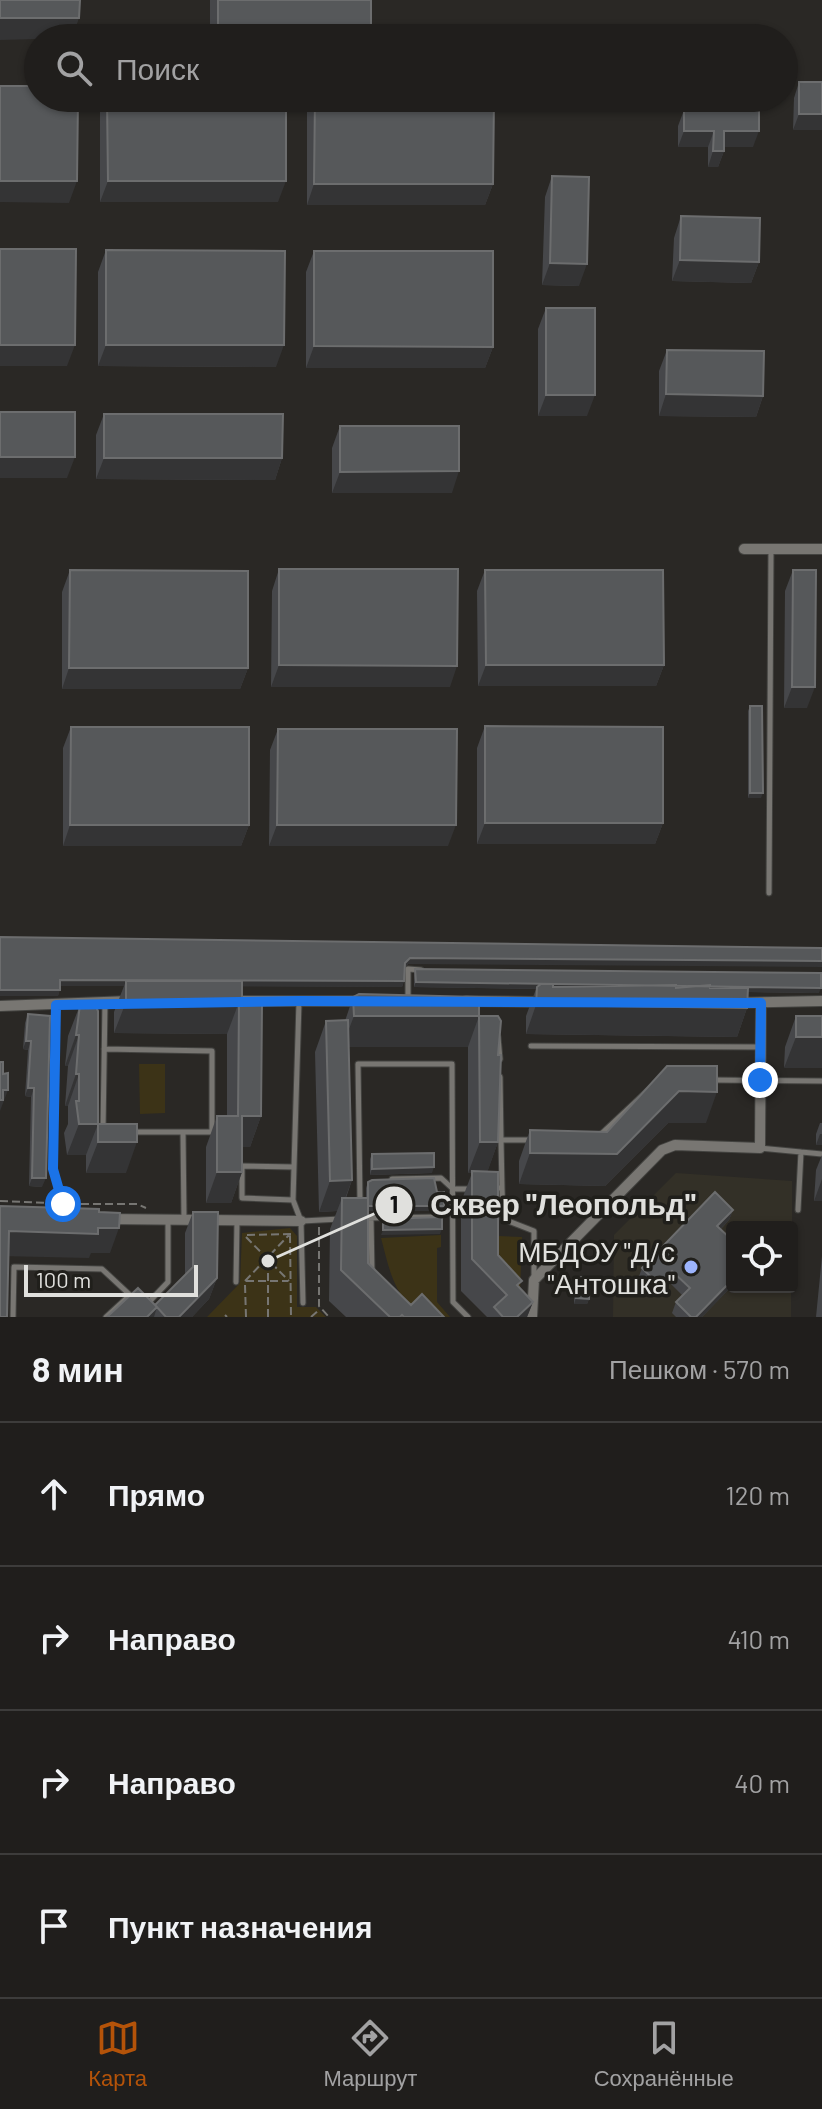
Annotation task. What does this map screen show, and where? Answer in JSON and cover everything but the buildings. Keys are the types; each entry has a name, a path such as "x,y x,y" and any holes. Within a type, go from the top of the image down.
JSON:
{"street":[{"path":"744,549 822,549"},
{"path":"0,1006 150,1001"},
{"path":"225,1001 377,1001"},
{"path":"392,1001 421,1001"},
{"path":"448,1001 549,1002"},
{"path":"716,1003 822,1001"},
{"path":"532,1317 534,1280 662,1150 675,1145 760,1148 761,1003"},
{"path":"48,1217 78,1218"},
{"path":"93,1218 301,1221"}],"lane":[{"path":"769,893 771,549"},
{"path":"408,1002 408,969 424,970"},
{"path":"299,1001 293,1200 301,1221 303,1303"},
{"path":"488,1001 492,1016"},
{"path":"104,1049 212,1051 212,1132 103,1132 104,1049 105,1002"},
{"path":"56,1005 53,1169 64,1218"},
{"path":"496,1030 500,1045 503,1219 534,1231 534,1280"},
{"path":"531,1046 761,1047"},
{"path":"361,1218 358,1064 452,1064 453,1302 468,1317"},
{"path":"594,1141 655,1080 670,1080"},
{"path":"700,1080 822,1081"},
{"path":"183,1132 187,1212 184,1220"},
{"path":"501,1140 548,1140"},
{"path":"760,1148 822,1154"},
{"path":"798,1210 801,1152"},
{"path":"293,1200 242,1198 242,1166 294,1167"},
{"path":"386,1179 441,1178 453,1189 502,1188"},
{"path":"301,1221 440,1217"},
{"path":"371,1218 373,1288"},
{"path":"13,1317 14,1267 102,1269 143,1307 168,1282 168,1220"},
{"path":"236,1282 237,1220"},
{"path":"106,1317 130,1295"}],"path":[{"path":"0,1201 137,1204 149,1209"},
{"path":"319,1226 320,1308 329,1317"},
{"path":"290,1234 245,1281 290,1281"},
{"path":"290,1234 291,1317"},
{"path":"236,1235 302,1234"},
{"path":"245,1235 290,1281"},
{"path":"268,1273 268,1317"},
{"path":"311,1317 320,1308"}],"shaded area":[{"path":"139,1064 165,1064 165,1113 140,1114"},
{"path":"676,1173 792,1181 792,1221 726,1221 726,1293 791,1293 791,1317 613,1317 614,1235"},
{"path":"290,1228 297,1236 297,1307 316,1307 326,1317 207,1317 240,1283 242,1233"},
{"path":"441,1235 441,1247 437,1248 437,1302 450,1317 418,1310 408,1302 394,1281 381,1238"},
{"path":"498,1236 522,1237 520,1292 487,1286"}],"place":[{"name":"Сквер \"Леопольд\"","path":"268,1261"},
{"name":"МБДОУ \"Д/с \"Антошка\"","path":"691,1267"}],"route":[{"path":"63,1204 53,1169 56,1005 299,1001 761,1003 760,1080"}]}
